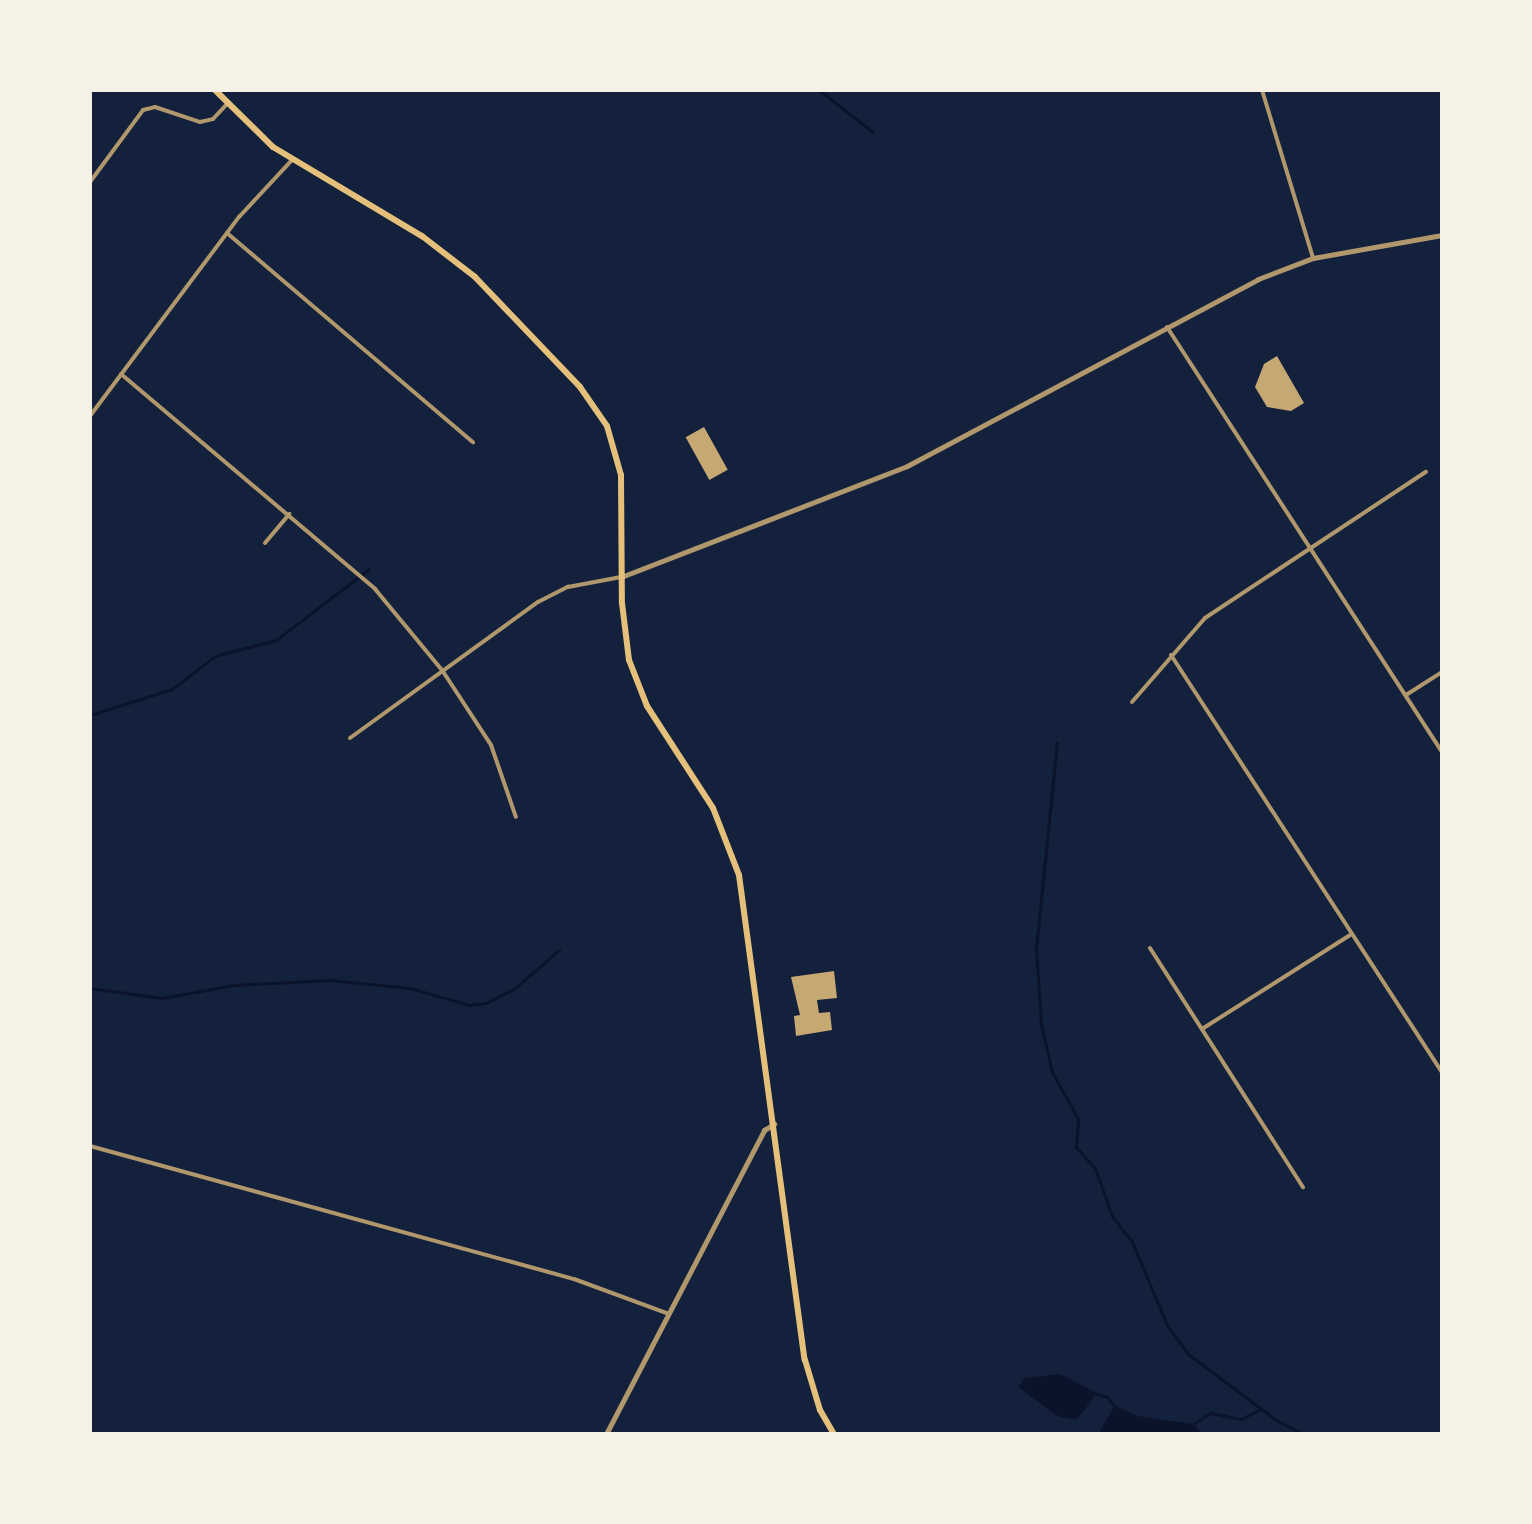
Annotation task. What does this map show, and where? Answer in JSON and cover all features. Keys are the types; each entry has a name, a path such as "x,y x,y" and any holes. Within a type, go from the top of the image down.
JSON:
{"main road":[{"path":"215,90 292,160 449,255 580,387 607,426 618,457 624,634 637,685 713,808 735,857 775,1124 805,1360 820,1410 834,1434"}],"street":[{"path":"1262,90 1313,258"},
{"path":"90,182 143,110 155,107 200,122 213,119 227,104"},
{"path":"90,416 227,233 292,160"},
{"path":"227,233 473,442"},
{"path":"350,738 538,602 568,587 621,577 907,466 1258,279 1313,258 1442,235"},
{"path":"1167,327 1442,752"},
{"path":"121,374 375,589 442,670 491,745 516,817"},
{"path":"1132,702 1171,655 1230,599 1426,472"},
{"path":"265,543 289,514"},
{"path":"1171,655 1350,935 1442,1072"},
{"path":"1406,695 1442,672"},
{"path":"1202,1029 1350,935"},
{"path":"1150,948 1303,1187"},
{"path":"1436,1063 1442,1059"},
{"path":"606,1434 764,1130 775,1124"},
{"path":"90,1146 574,1279 669,1314"}],"water":[{"path":"1060,1374 1097,1393 1077,1420 1057,1416 1018,1387 1025,1378"},
{"path":"1115,1405 1137,1416 1193,1424 1203,1434 1098,1434"}],"building":[{"path":"1277,356 1304,403 1291,411 1267,407 1255,387 1264,364"},
{"path":"704,427 728,470 709,480 686,437"},
{"path":"834,971 837,998 817,1000 819,1013 830,1012 832,1030 796,1036 794,1016 800,1015 791,977"}],"waterway":[{"path":"819,90 873,132"},
{"path":"90,715 172,689 215,656 276,640 369,569"},
{"path":"1057,742 1036,950 1041,1024 1052,1072 1078,1119 1076,1147 1095,1168 1112,1216 1132,1242 1167,1325 1188,1354 1276,1420 1303,1434"},
{"path":"90,988 162,998 234,985 330,980 410,988 469,1005 486,1003 514,989 559,950"},
{"path":"1094,1393 1107,1397 1116,1408"},
{"path":"1192,1425 1210,1413 1241,1419 1261,1409"}]}
